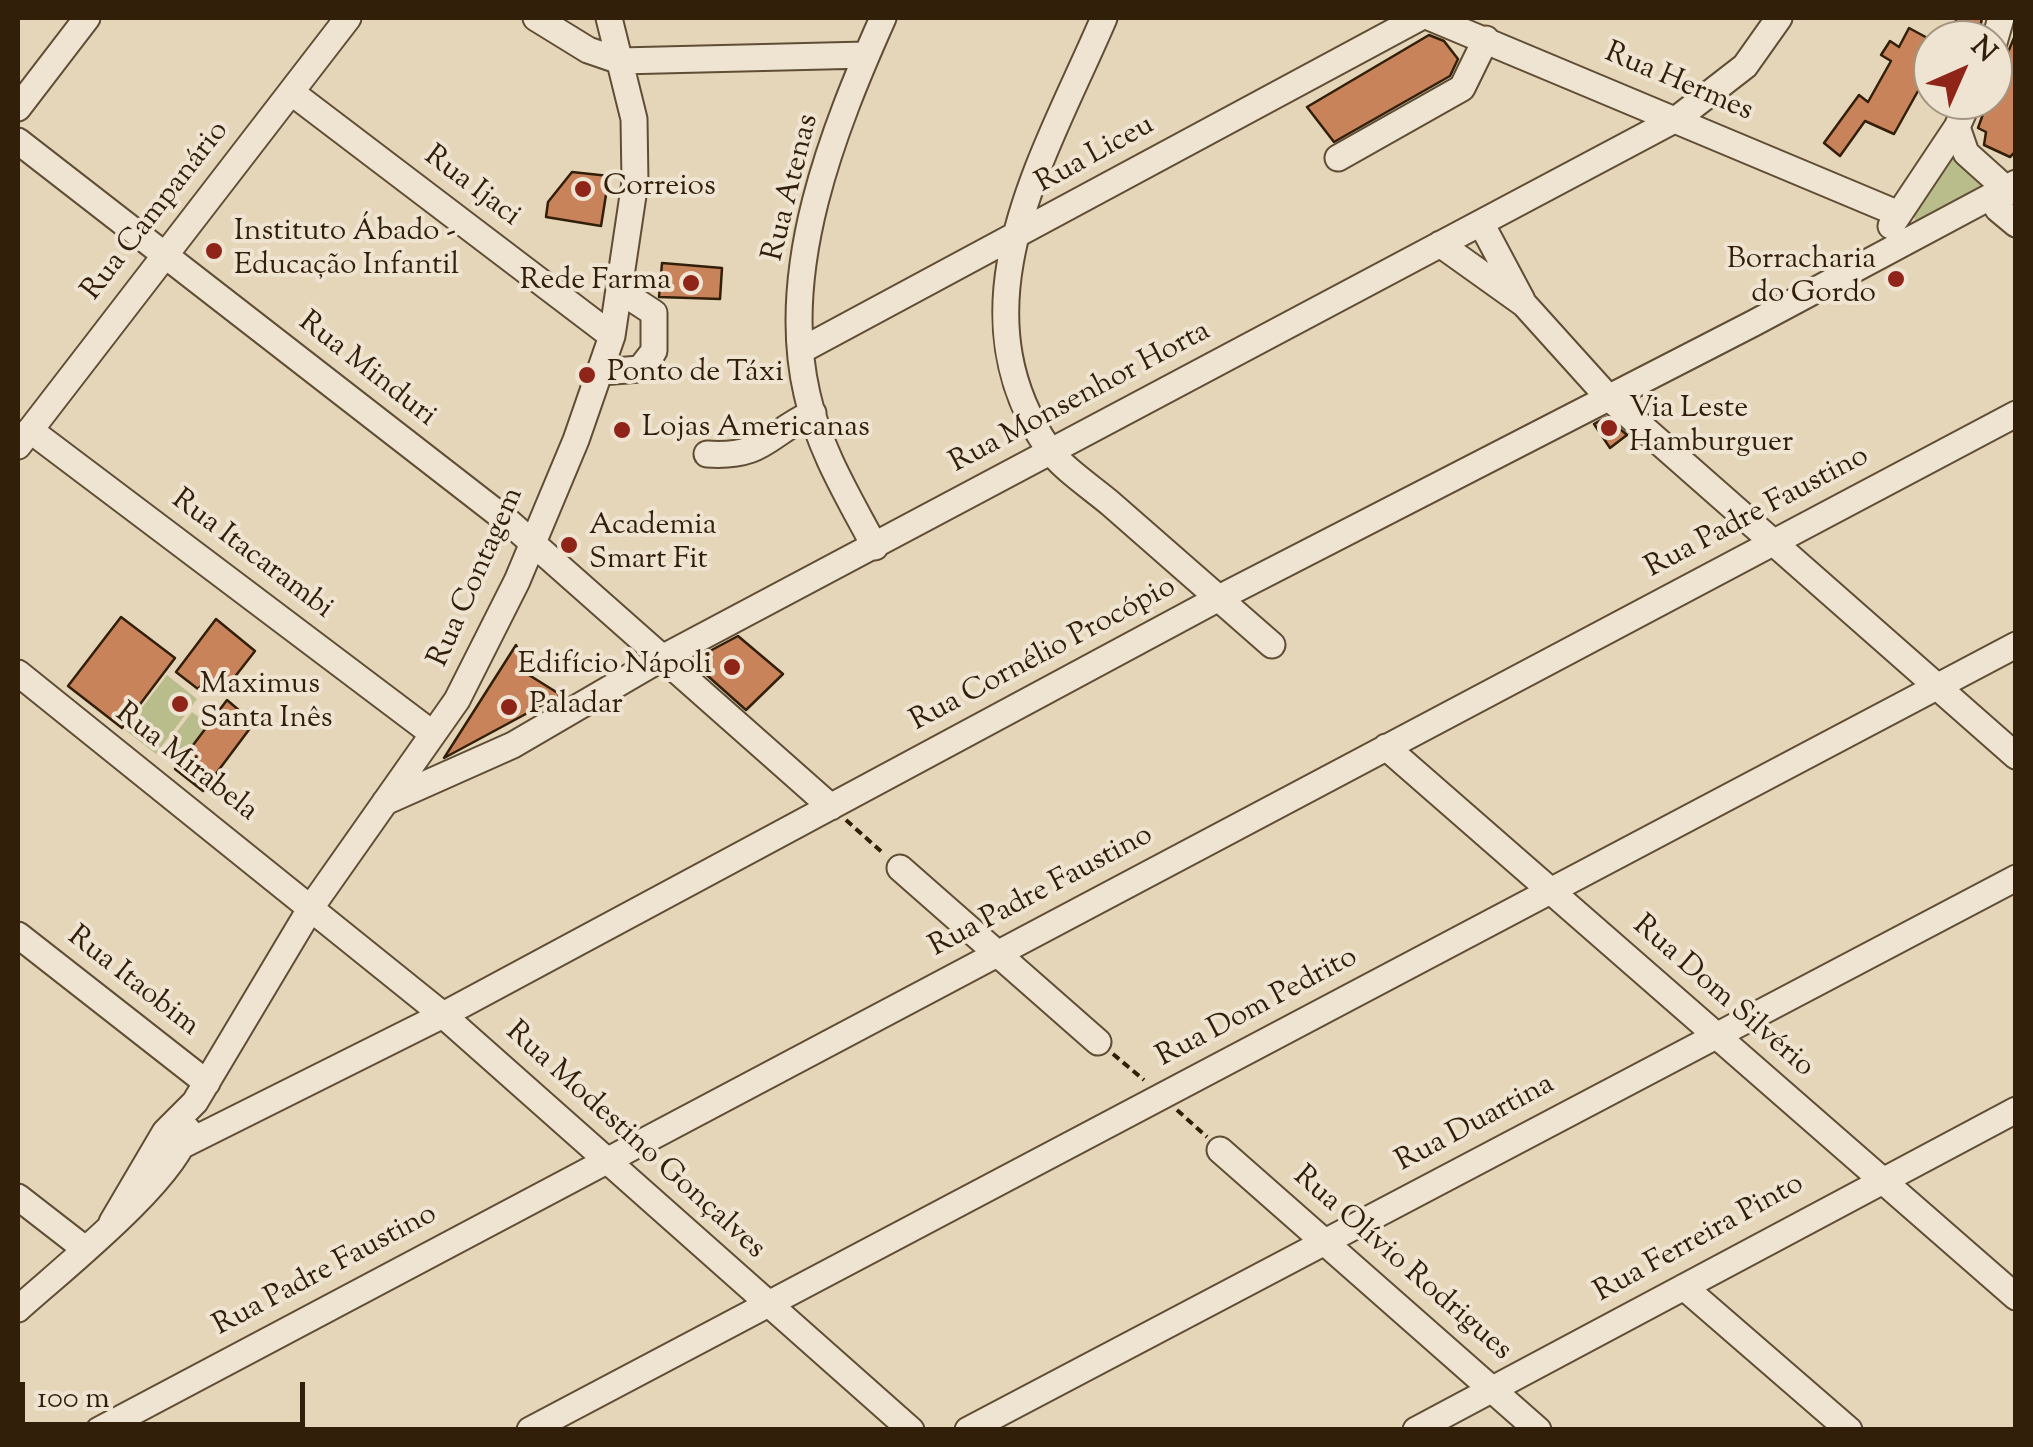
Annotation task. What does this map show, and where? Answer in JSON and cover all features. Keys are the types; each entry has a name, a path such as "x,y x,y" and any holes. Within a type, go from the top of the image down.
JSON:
{"street":[{"path":"18,108 87,18"},
{"name":"Rua Campanário","path":"24,438 348,18"},
{"path":"536,18 588,50 620,61 866,56"},
{"name":"Rua Contagem","path":"112,1222 165,1132 201,1093 312,906 434,734 477,666 531,543 601,372 612,336 619,290 636,151 608,18"},
{"name":"Rua Atenas","path":"875,547 823,447 802,350 804,258 831,152 883,18"},
{"path":"1104,18 1015,237 1004,284 1008,364 1019,395 1050,451 1272,645"},
{"name":"Rua Liceu","path":"802,350 1419,18"},
{"name":"Rua Hermes","path":"1431,18 1678,118 1899,214"},
{"name":"Rua Monsenhor Horta","path":"385,802 513,744 662,658 1678,118 1746,66 1780,18"},
{"path":"1338,158 1462,88 1486,38"},
{"name":"Rua Ijaci","path":"291,92 612,336"},
{"path":"1873,256 1960,120"},
{"path":"1957,127 1966,153 2010,186 1998,208 2016,224"},
{"name":"Rua Minduri","path":"18,141 531,543"},
{"name":"Rua Cornélio Procópio","path":"184,1144 442,1015 1219,598 1754,324 1873,256 2010,186"},
{"path":"1481,223 1524,304"},
{"path":"1440,244 1524,304 1607,396 1770,544 2016,756"},
{"path":"601,372 640,369 654,351 654,313 619,290"},
{"path":"707,454 732,455 767,445 796,420 813,412"},
{"name":"Rua Padre Faustino","path":"99,1430 2016,414"},
{"name":"Rua Itacarambi","path":"24,438 434,734"},
{"path":"531,543 831,807"},
{"name":"Rua Dom Pedrito","path":"530,1430 2016,645"},
{"name":"Rua Mirabela","path":"18,673 312,906"},
{"name":"Rua Dom Silvério","path":"1386,748 2016,1297"},
{"path":"900,868 1098,1042"},
{"name":"Rua Duartina","path":"968,1430 2016,878"},
{"name":"Rua Modestino Gonçalves","path":"312,906 442,1015 911,1430"},
{"name":"Rua Itaobim","path":"18,934 201,1093"},
{"path":"201,1093 220,1113 248,1115"},
{"name":"Rua Contagem","path":"18,1309 153,1188 184,1144 201,1093"},
{"name":"Rua Ferreira Pinto","path":"1416,1430 1880,1179 2016,1110"},
{"name":"Rua Olívio Rodrigues","path":"1220,1150 1538,1430"},
{"path":"18,1197 85,1249"},
{"path":"1684,1287 1849,1430"}],"path":[{"path":"831,807 900,868"}],"green space":[{"path":"1954,155 1986,186 1922,221 1915,220 1913,212"},
{"path":"167,675 197,699 156,754 125,730"},
{"path":"192,712 208,724 182,758 166,746"}],"building":[{"path":"1909,28 1913,30 1913,100 1894,134 1865,121 1840,156 1824,143 1859,95 1868,102 1891,61 1881,55 1890,41 1899,47"},
{"path":"2016,33 2016,151 2010,157 1984,145 1986,132 1978,128 1981,120 2013,120"},
{"path":"1429,35 1444,41 1458,59 1450,76 1334,142 1307,107"},
{"name":"Correios","path":"572,172 609,176 601,226 546,217 548,202"},
{"name":"Rede Farma","path":"662,263 722,268 720,299 659,297"},
{"name":"Via Leste Hamburguer","path":"1606,417 1627,435 1610,448 1594,424"},
{"path":"121,617 175,658 122,728 68,686"},
{"path":"216,619 255,651 223,692 206,679 198,689 176,672"},
{"name":"Edifício Nápoli","path":"738,636 783,674 746,710 691,661"},
{"name":"Paladar","path":"516,645 529,675 561,695 444,758"},
{"path":"227,700 254,723 203,791 175,769"}],"place":[{"name":"Correios","path":"583,189"},
{"name":"Instituto Ábado - Educação Infantil","path":"214,251"},
{"name":"Borracharia do Gordo","path":"1896,279"},
{"name":"Rede Farma","path":"691,283"},
{"name":"Ponto de Táxi","path":"587,375"},
{"name":"Via Leste Hamburguer","path":"1609,428"},
{"name":"Lojas Americanas","path":"622,430"},
{"name":"Academia Smart Fit","path":"569,545"},
{"name":"Edifício Nápoli","path":"732,667"},
{"name":"Maximus Santa Inês","path":"180,704"},
{"name":"Paladar","path":"509,707"}]}
